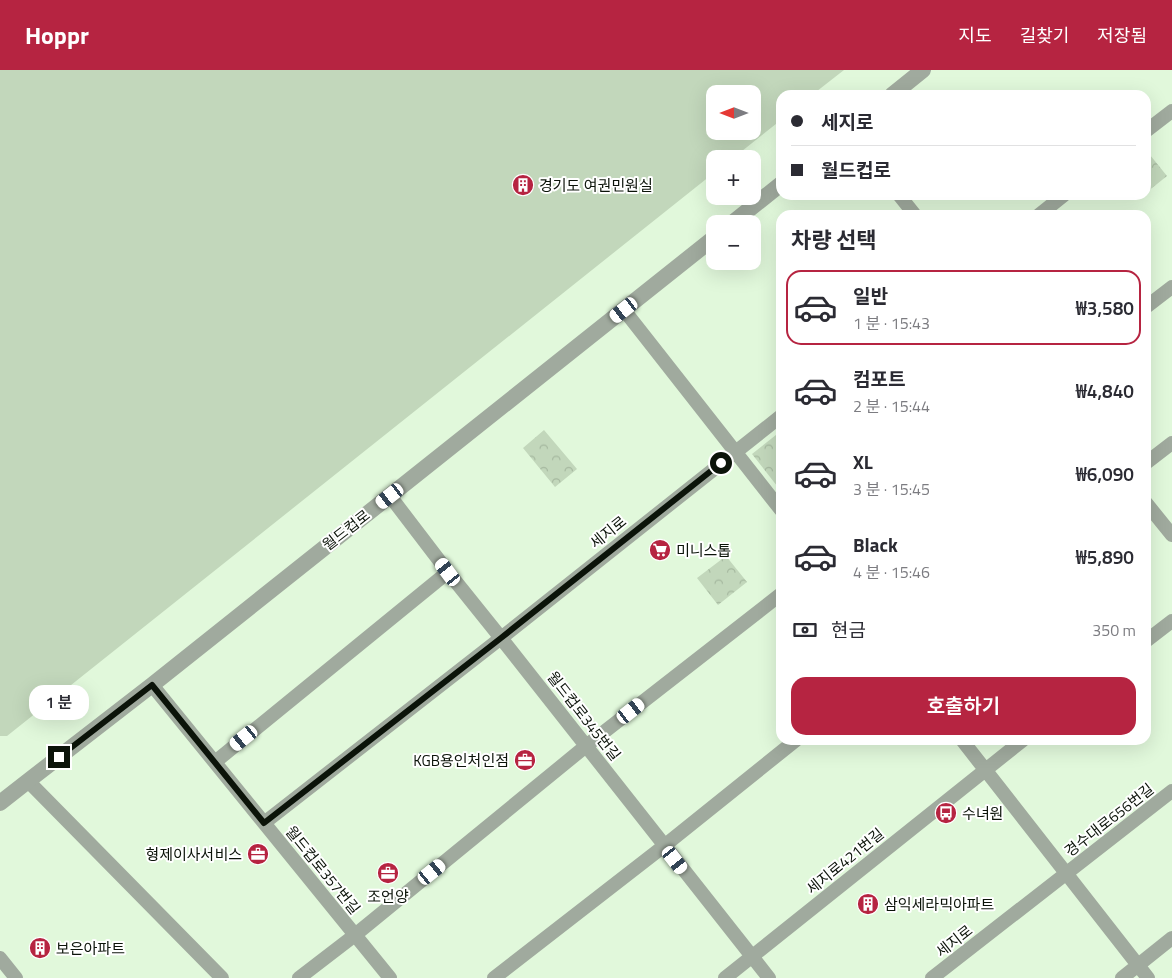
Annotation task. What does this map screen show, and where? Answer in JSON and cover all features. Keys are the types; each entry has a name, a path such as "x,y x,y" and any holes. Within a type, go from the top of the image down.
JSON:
{"street":[{"path":"898,90 923,70"},
{"path":"1151,127 1172,110"},
{"path":"742,215 776,188"},
{"path":"903,200 911,210"},
{"path":"1045,210 1058,200"},
{"name":"월드컵로","path":"0,804 706,244"},
{"path":"1151,303 1172,287"},
{"path":"624,310 776,504"},
{"name":"세지로","path":"264,823 776,420"},
{"path":"1151,459 1172,443"},
{"name":"월드컵로345번길","path":"390,496 769,978"},
{"path":"1151,509 1172,535"},
{"path":"215,762 448,572"},
{"path":"586,746 776,598"},
{"path":"1151,637 1172,620"},
{"name":"월드컵로357번길","path":"152,685 390,978"},
{"path":"494,978 664,846 790,745"},
{"path":"966,745 1148,978"},
{"name":"세지로421번길","path":"725,978 1017,745"},
{"name":"월드컵로357번길","path":"355,935 586,746"},
{"path":"28,781 222,978"},
{"name":"경수대로656번길","path":"1067,874 1172,791"},
{"name":"세지로","path":"932,978 1067,874"},
{"path":"299,978 355,935"},
{"path":"1122,978 1172,938"},
{"path":"0,958 15,977"}],"green space":[{"path":"0,70 844,70 818,90 776,90 776,124 761,136 761,85 706,85 706,140 756,140 743,150 706,150 706,179 7,736 0,736"},
{"path":"1151,156 1167,176 1151,189"},
{"path":"544,430 577,469 555,487 523,448"},
{"path":"776,435 776,485 752,454"},
{"path":"726,556 747,582 718,605 697,578"}],"place":[{"name":"경기도 여권민원실","path":"523,185"},
{"name":"미니스톱","path":"660,550"},
{"name":"KGB용인처인점","path":"525,760"},
{"name":"수녀원","path":"946,813"},
{"name":"형제이사서비스","path":"258,854"},
{"name":"조언양","path":"388,873"},
{"name":"삼익세라믹아파트","path":"868,904"},
{"name":"보은아파트","path":"40,948"}],"route":[{"path":"59,757 152,685 264,823 721,463"}]}
